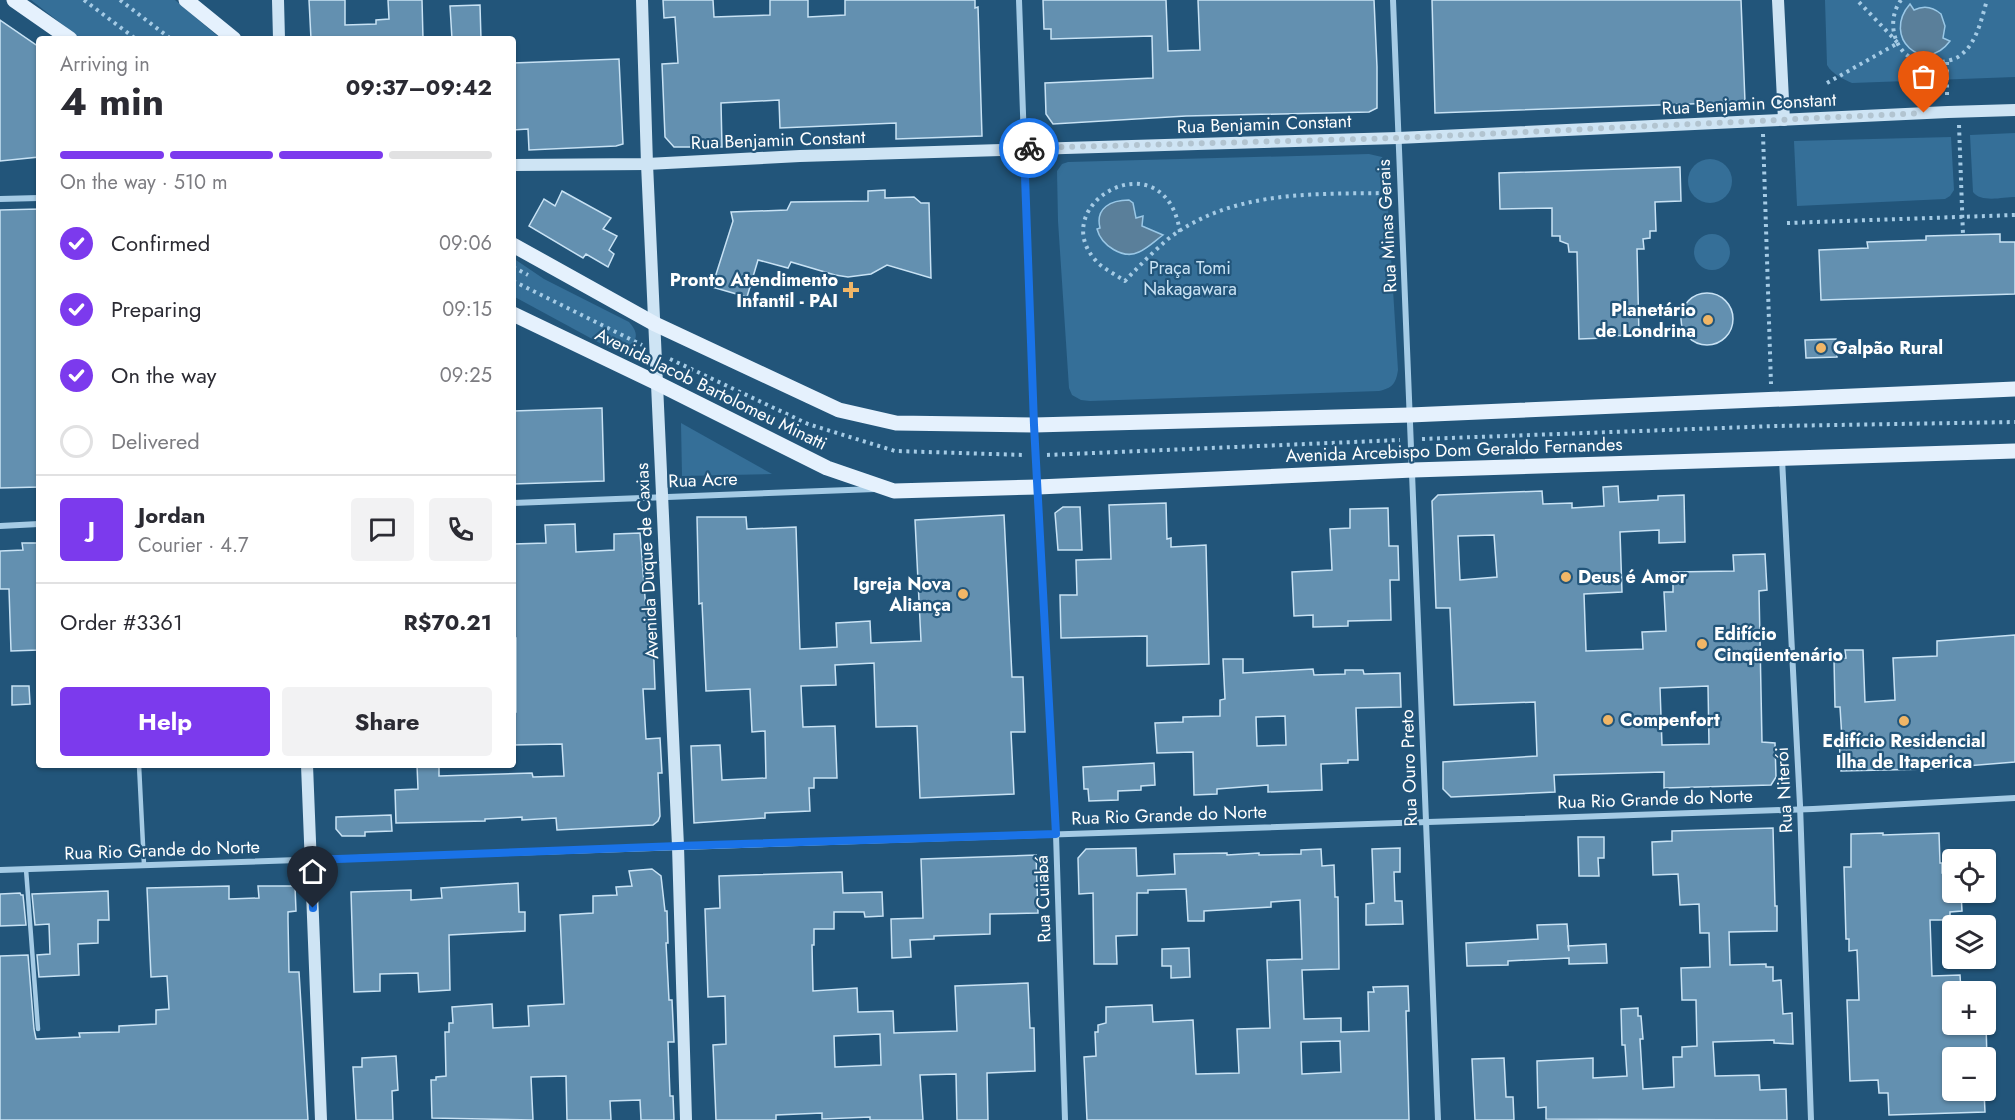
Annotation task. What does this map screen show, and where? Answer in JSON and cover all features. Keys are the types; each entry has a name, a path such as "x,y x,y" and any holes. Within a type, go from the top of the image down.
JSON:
{"main road":[{"path":"14,0 66,36"},
{"path":"186,0 230,36"},
{"name":"Avenida Jacob Bartolomeu Minatti","path":"516,247 655,324 839,410 896,423"},
{"name":"Avenida Jacob Bartolomeu Minatti","path":"516,315 827,468 894,491"},
{"name":"Avenida Arcebispo Dom Geraldo Fernandes","path":"896,423 1034,425 1410,415 2015,389"},
{"name":"Avenida Arcebispo Dom Geraldo Fernandes","path":"894,491 1038,487 1413,470 2015,451"}],"street":[{"path":"278,0 279,36"},
{"name":"Avenida Duque de Caxias","path":"642,0 647,164 678,846 686,1120"},
{"name":"Rua Cuiabá","path":"1019,0 1034,425 1056,834 1065,1120"},
{"name":"Rua Minas Gerais","path":"1393,0 1410,415"},
{"path":"1778,0 1784,120"},
{"name":"Rua Benjamin Constant","path":"516,165 647,164 1024,148 1398,138 2015,110"},
{"path":"0,199 36,198"},
{"name":"Rua Ouro Preto","path":"1410,415 1438,1120"},
{"name":"Rua Niterói","path":"1782,458 1800,809 1811,1120"},
{"name":"Rua Acre","path":"516,503 877,489 894,491"},
{"path":"0,526 36,524"},
{"path":"307,768 321,1120"},
{"name":"Rua Rio Grande do Norte","path":"0,870 1800,809 2015,798"}],"lane":[{"path":"139,768 144,866"},
{"path":"26,869 38,1029"}],"path":[{"path":"84,0 132,36"},
{"path":"120,0 167,36"},
{"path":"1857,0 1898,43"},
{"path":"1901,0 1892,19 1894,33 1902,50 1918,61 1926,63 1947,61 1962,54 1971,43 1987,0"},
{"path":"1827,83 1898,43"},
{"path":"1947,61 1948,112"},
{"path":"1762,121 1772,399"},
{"path":"1959,122 1963,235"},
{"path":"1180,232 1175,211 1165,195 1158,190 1139,184 1112,188 1101,196 1091,207 1084,225 1086,241 1094,257 1125,281 1170,238 1218,212 1265,198 1305,194 1390,193"},
{"path":"1787,223 2015,215"},
{"path":"516,269 534,278"},
{"path":"1411,440 1776,426 2015,422"}],"green space":[{"path":"31,0 175,0 217,36 77,36"},
{"path":"1825,0 2015,0 2015,77 1852,83 1835,74 1827,65"},
{"path":"2015,133 2015,197 1992,199 1977,195 1973,192 1970,135"},
{"path":"1951,137 1954,190 1945,199 1797,206 1794,141"},
{"name":"Praça Tomi Nakagawara","path":"1369,154 1382,157 1386,165 1380,197 1388,209 1398,370 1395,382 1391,386 1379,391 1090,401 1081,400 1072,395 1069,388 1058,221 1057,171 1062,164 1068,162"},
{"path":"1710,159 1726,165 1732,181 1726,197 1710,203 1694,197 1688,181 1694,165"},
{"path":"1712,234 1725,239 1730,252 1725,265 1712,270 1699,265 1694,252 1699,239"},
{"path":"516,260 544,279 629,322 636,335 635,340 621,348 607,347 516,298"},
{"path":"681,423 772,474 682,476"}],"shaded area":[{"path":"1910,4 1914,10 1928,8 1941,14 1945,26 1943,38 1950,41 1940,51 1929,55 1918,53 1909,48 1903,39 1900,29 1902,16"},
{"path":"1129,200 1133,203 1136,218 1143,216 1142,226 1163,235 1149,246 1133,254 1114,250 1103,240 1097,229 1100,228 1100,215 1106,206"}],"building":[{"path":"309,0 345,0 345,25 376,24 376,20 389,19 388,0 422,0 423,36 311,36"},
{"path":"663,0 713,0 714,17 770,15 770,0 808,0 808,17 845,15 845,0 975,0 975,8 978,7 982,136 896,139 896,123 780,128 779,100 721,103 722,147 674,147 665,137 662,64 678,63 675,17 664,18"},
{"path":"1043,0 1166,0 1168,51 1200,50 1198,0 1374,0 1377,108 1369,112 1186,116 1053,124 1046,114 1045,83 1153,78 1152,36 1051,39 1051,29 1044,29"},
{"path":"1432,0 1741,0 1745,102 1435,113"},
{"path":"480,5 481,36 452,36 450,6"},
{"path":"0,20 36,45 36,157 0,161"},
{"path":"619,59 623,144 529,150 528,129 516,130 516,63"},
{"path":"1680,167 1681,201 1655,202 1656,231 1650,231 1650,238 1643,239 1644,249 1637,249 1639,335 1579,339 1577,252 1569,252 1568,244 1560,241 1560,236 1552,236 1552,208 1500,209 1499,173"},
{"path":"885,190 885,198 914,197 921,203 929,203 931,278 887,265 871,274 848,277 791,262 788,268 758,260 747,297 712,287 733,221 731,212 787,210 791,202 868,201 868,191"},
{"path":"562,191 611,218 603,229 617,236 609,250 614,254 608,267 586,254 583,258 529,226 544,199 555,206"},
{"path":"36,209 36,487 0,488 0,210"},
{"path":"2000,234 2000,242 2015,242 2015,294 1821,300 1819,250 1868,248 1867,242 1926,240 1926,236"},
{"path":"1702,293 1712,293 1726,300 1733,319 1726,338 1712,345 1702,345 1692,341 1685,334 1681,324 1681,314 1685,304 1692,297"},
{"name":"Galpão Rural","path":"1836,339 1837,357 1806,358 1805,340"},
{"path":"602,408 604,481 516,484 516,411"},
{"path":"1618,486 1619,502 1658,500 1658,496 1684,495 1685,542 1659,543 1659,530 1620,532 1622,592 1584,594 1586,651 1643,649 1642,632 1666,631 1664,592 1673,592 1673,572 1734,571 1733,555 1765,554 1767,590 1759,591 1762,742 1775,743 1776,777 1771,785 1664,788 1664,772 1554,775 1555,792 1451,797 1443,789 1443,762 1537,756 1535,702 1454,705 1450,608 1436,608 1432,501 1438,495 1542,491 1543,504 1572,503 1572,508 1604,506 1603,487","holes":["1494,535 1497,577 1460,580 1458,536","1708,686 1709,744 1662,745 1660,688"]},
{"path":"1166,503 1167,539 1171,538 1171,547 1206,545 1209,664 1147,666 1147,636 1061,638 1060,595 1077,595 1076,560 1111,559 1109,505"},
{"path":"1063,507 1080,507 1082,550 1058,550 1055,513"},
{"path":"1388,508 1389,546 1398,546 1399,580 1390,580 1391,620 1348,621 1348,626 1313,627 1313,615 1294,616 1292,572 1332,570 1330,529 1350,528 1350,509"},
{"path":"1004,515 1012,677 1023,677 1025,732 1011,732 1014,794 920,798 917,726 876,727 874,663 835,665 836,685 801,686 803,727 835,726 837,778 814,778 814,788 809,788 810,811 765,813 765,818 694,823 691,746 720,745 722,780 766,778 765,731 752,732 750,689 706,691 702,603 699,604 697,517 746,517 747,529 796,527 800,649 837,647 836,623 870,621 871,643 921,641 915,520"},
{"path":"575,524 576,552 614,550 614,534 640,533 646,610 652,609 655,689 643,689 646,739 660,738 662,773 658,773 660,816 658,821 653,825 557,830 556,818 522,820 522,817 485,819 485,821 396,823 395,790 418,789 417,768 439,768 439,776 532,773 533,777 564,776 562,744 516,745 516,544 546,543 545,525"},
{"path":"22,543 36,543 36,650 11,651 9,589 0,589 0,551 23,550"},
{"path":"2015,635 2015,762 1929,769 1841,771 1840,707 1835,707 1834,659 1846,658 1845,650 1863,650 1865,702 1895,700 1893,658 1937,656 1937,641"},
{"path":"1223,659 1243,659 1243,673 1313,669 1314,675 1345,674 1345,670 1363,670 1364,674 1400,673 1401,707 1356,708 1358,760 1348,760 1348,763 1321,764 1322,790 1268,792 1268,785 1217,789 1217,794 1194,795 1193,752 1157,753 1155,723 1183,722 1183,717 1220,716 1220,700 1225,699","holes":["1285,716 1286,745 1257,746 1256,717"]},
{"path":"12,686 29,686 30,704 12,705"},
{"path":"1154,763 1155,785 1141,786 1141,790 1118,791 1118,800 1089,801 1088,789 1084,789 1083,767"},
{"path":"391,815 392,831 365,832 365,836 342,836 336,829 336,817"},
{"path":"1773,828 1777,931 1729,932 1730,965 1766,964 1766,967 1773,967 1773,981 1781,980 1783,1014 1792,1013 1793,1044 1774,1043 1774,1040 1713,1042 1715,1076 1759,1075 1760,1090 1786,1089 1787,1120 1546,1119 1546,1107 1538,1108 1537,1061 1593,1058 1593,1078 1627,1076 1625,1045 1622,1045 1621,1009 1638,1008 1638,1016 1641,1016 1643,1089 1674,1087 1673,1057 1682,1057 1682,1047 1697,1046 1696,1000 1682,1000 1681,968 1710,967 1709,933 1700,933 1699,904 1680,905 1678,874 1653,875 1652,842 1672,841 1672,831"},
{"path":"1939,833 1942,903 1962,903 1962,911 1942,915 1942,920 1930,920 1932,976 1960,975 1960,981 1942,981 1942,1035 1986,1035 1987,1047 1942,1047 1942,1101 1984,1101 1985,1112 1889,1115 1888,1093 1879,1093 1878,1080 1850,1081 1847,1000 1859,1000 1857,950 1849,951 1849,939 1846,939 1844,867 1851,867 1851,834"},
{"path":"1578,837 1604,837 1604,858 1598,858 1599,876 1579,876"},
{"path":"1136,848 1137,876 1175,874 1174,854 1301,854 1301,850 1321,849 1322,866 1334,865 1335,897 1338,897 1339,969 1302,970 1304,1019 1341,1018 1341,1032 1369,1031 1368,992 1374,992 1373,987 1408,986 1409,1011 1406,1011 1409,1120 1087,1120 1084,1057 1096,1056 1095,1032 1098,1032 1098,1025 1106,1023 1106,1007 1152,1005 1153,1022 1193,1020 1196,1074 1239,1073 1237,1029 1270,1028 1267,960 1302,959 1300,900 1271,902 1271,907 1204,911 1204,921 1188,921 1186,889 1148,890 1148,893 1137,893 1137,935 1116,936 1117,964 1094,964 1093,893 1079,894 1078,858 1086,849","holes":["1340,1041 1341,1072 1302,1074 1301,1042"]},
{"path":"1400,848 1400,872 1394,872 1395,901 1402,901 1403,924 1366,925 1366,904 1374,903 1372,849"},
{"path":"1036,855 1038,913 990,914 990,934 934,936 934,939 910,940 911,957 892,958 891,919 923,918 921,859"},
{"path":"652,869 661,876 665,911 667,911 669,1000 672,1000 674,1042 668,1042 670,1096 673,1096 674,1120 641,1120 640,1100 610,1101 611,1120 567,1120 566,1076 531,1077 533,1120 432,1118 431,1080 446,1076 445,1032 449,1032 449,1023 453,1023 452,1007 492,1004 493,1028 529,1026 528,1006 564,1004 560,915 593,913 593,896 617,895 616,887 632,886 629,871"},
{"path":"842,872 843,893 882,892 883,916 865,917 864,912 834,912 834,929 814,929 813,991 857,988 858,1012 893,1011 894,1033 957,1031 955,986 1028,983 1030,1028 1034,1028 1035,1071 987,1073 988,1120 957,1120 956,1074 920,1075 923,1120 870,1120 870,1117 822,1119 822,1113 776,1115 776,1120 716,1120 713,1045 726,1044 725,996 708,997 705,909 720,908 719,876","holes":["880,1034 881,1065 835,1067 834,1036"]},
{"path":"518,883 519,912 525,912 525,931 449,935 450,990 419,992 418,973 380,974 380,991 354,992 351,892 411,890 411,900 442,898 441,888"},
{"path":"229,886 229,899 259,898 258,886 295,886 296,911 288,912 289,972 299,972 308,1120 0,1120 0,956 28,955 36,1039 80,1037 79,1033 119,1032 119,1026 156,1024 156,1010 169,1009 167,976 151,977 147,888"},
{"path":"108,891 109,920 98,920 98,943 78,944 79,975 39,977 37,955 50,954 49,924 35,925 32,894"},
{"path":"20,893 23,895 26,925 0,926 0,894"},
{"path":"1567,924 1569,946 1606,944 1607,963 1569,964 1569,958 1508,961 1508,965 1467,966 1466,943 1538,939 1537,925"},
{"path":"1189,948 1190,977 1171,978 1171,966 1162,966 1162,949"},
{"path":"396,1056 398,1090 392,1091 393,1120 356,1120 353,1067 362,1067 362,1058"},
{"path":"1504,1058 1506,1097 1513,1097 1514,1120 1475,1120 1472,1059"}],"way so far":[{"path":"1029,148 1398,138 1924,113"}],"place":[{"name":"Pronto Atendimento Infantil - PAI","path":"851,290"},
{"name":"Planetário de Londrina","path":"1708,320"},
{"name":"Galpão Rural","path":"1821,348"},
{"name":"Deus é Amor","path":"1566,577"},
{"name":"Igreja Nova Aliança","path":"963,594"},
{"name":"Edifício Cinqüentenário","path":"1702,644"},
{"name":"Compenfort","path":"1608,720"},
{"name":"Edifício Residencial Ilha de Itaperica","path":"1904,721"}],"route":[{"path":"313,908 311,860 1056,834 1034,425 1024,148 1029,148"}]}
